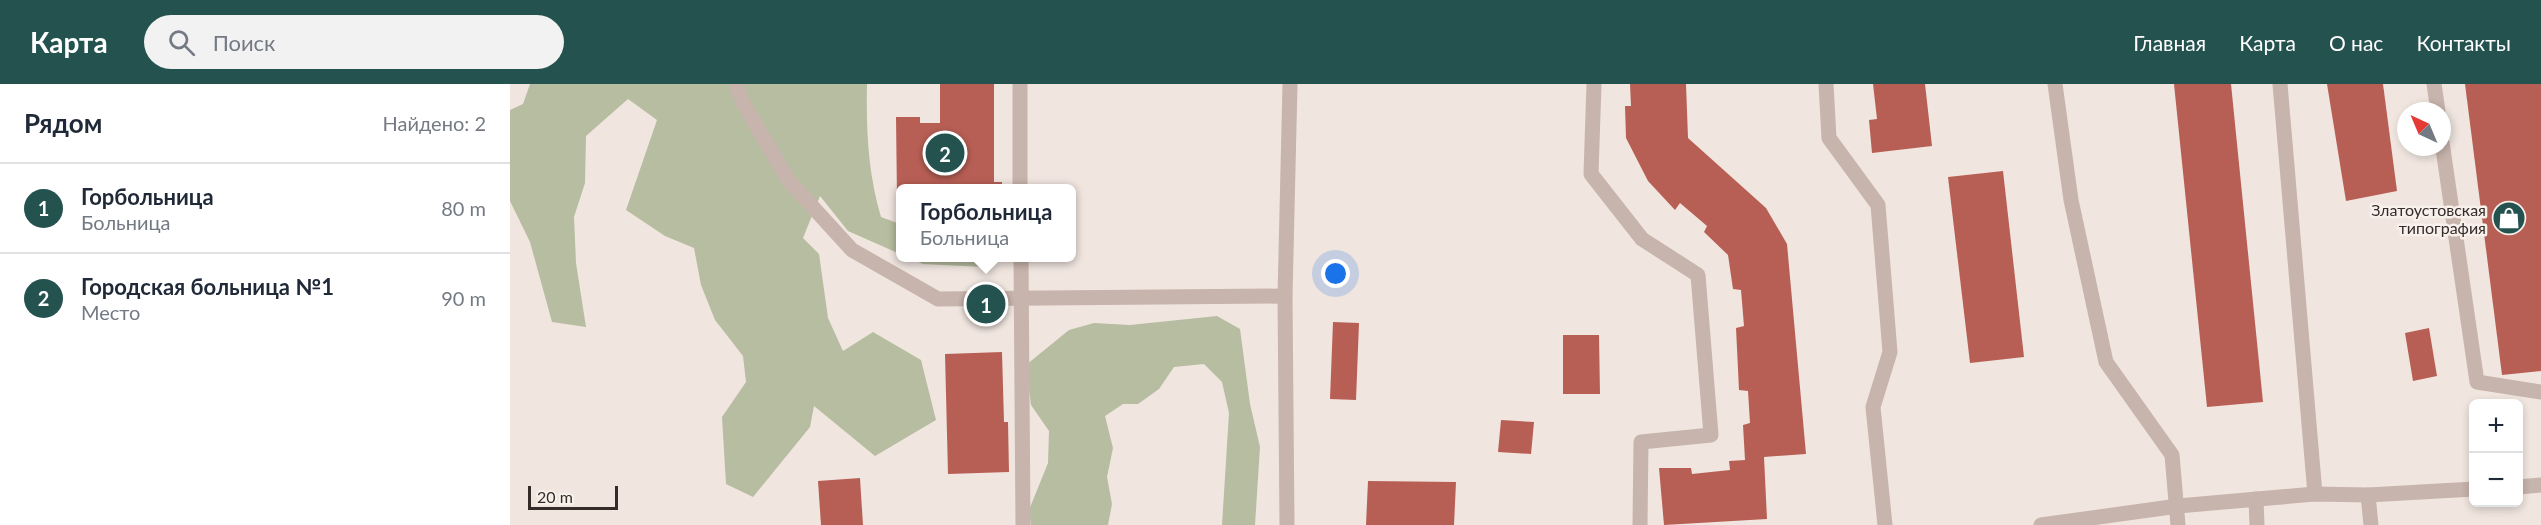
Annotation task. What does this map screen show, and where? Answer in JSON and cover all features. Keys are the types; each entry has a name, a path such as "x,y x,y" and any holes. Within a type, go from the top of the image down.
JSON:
{"street":[{"path":"736,84 743,103 789,181 852,250 938,298 1285,296"},
{"path":"1020,84 1020,184"},
{"path":"1287,525 1285,296 1290,84"},
{"path":"1594,84 1591,174 1642,239 1698,275 1711,435 1641,442 1640,525"},
{"path":"1826,84 1829,138 1878,205 1890,352 1873,407 1886,525"},
{"path":"2055,84 2070,200 2106,362 2172,455 2178,525"},
{"path":"2280,84 2315,494"},
{"path":"2434,84 2437,102"},
{"path":"2444,156 2477,382 2541,392"},
{"path":"1021,262 1023,525"},
{"path":"2523,486 2541,485"},
{"path":"2041,525 2178,506 2315,494 2368,495 2469,489"},
{"path":"2368,495 2371,525"},
{"path":"2256,499 2258,525"}],"green space":[{"path":"530,84 867,84 868,135 873,184 881,217 896,223 896,252 848,231 820,196 803,238 819,254 828,318 843,351 873,332 921,360 936,420 875,456 814,406 810,427 753,497 726,484 722,417 746,382 743,356 715,320 701,285 694,248 665,236 626,210 657,120 628,99 586,136 585,183 574,217 576,263 586,327 552,322 530,242 510,201 510,110 523,104"},
{"path":"918,262 981,262 984,267"},
{"path":"1217,316 1240,329 1250,404 1260,447 1255,525 1222,525 1229,413 1222,382 1204,364 1174,367 1159,389 1138,404 1123,404 1105,416 1113,448 1107,477 1112,504 1108,525 1031,525 1029,510 1048,463 1049,431 1031,405 1026,365 1069,330 1094,323 1130,325"}],"building":[{"path":"940,84 994,84 994,182 1002,182 1002,184 897,184 896,117 920,117 920,123 940,123"},
{"path":"1630,84 1686,84 1688,138 1766,208 1787,244 1806,454 1764,457 1767,519 1664,525 1659,468 1691,468 1692,474 1730,470 1729,461 1745,460 1743,425 1750,423 1748,391 1739,390 1736,328 1744,326 1741,290 1733,289 1728,255 1704,232 1707,226 1680,203 1675,210 1648,181 1626,138 1625,106 1631,106"},
{"path":"1873,84 1925,84 1932,146 1872,153 1869,120 1877,119"},
{"path":"2174,84 2231,84 2263,402 2207,407"},
{"path":"2327,84 2383,84 2397,191 2346,201"},
{"path":"2465,84 2541,84 2541,371 2502,375"},
{"path":"2003,171 2024,357 1970,363 1948,177"},
{"path":"1333,322 1359,323 1356,400 1330,399"},
{"path":"2429,328 2437,376 2413,381 2405,333"},
{"path":"1563,335 1599,335 1600,394 1563,394"},
{"path":"1002,352 1004,422 1008,422 1009,472 948,474 945,354"},
{"path":"1501,420 1534,422 1531,454 1498,452"},
{"path":"860,478 863,525 821,525 818,481"},
{"path":"1368,481 1456,482 1454,525 1366,525"}],"place":[{"name":"Городская больница №1","path":"945,153"},
{"name":"Златоустовская типография","path":"2509,218"},
{"name":"Горбольница","path":"986,304"}]}
